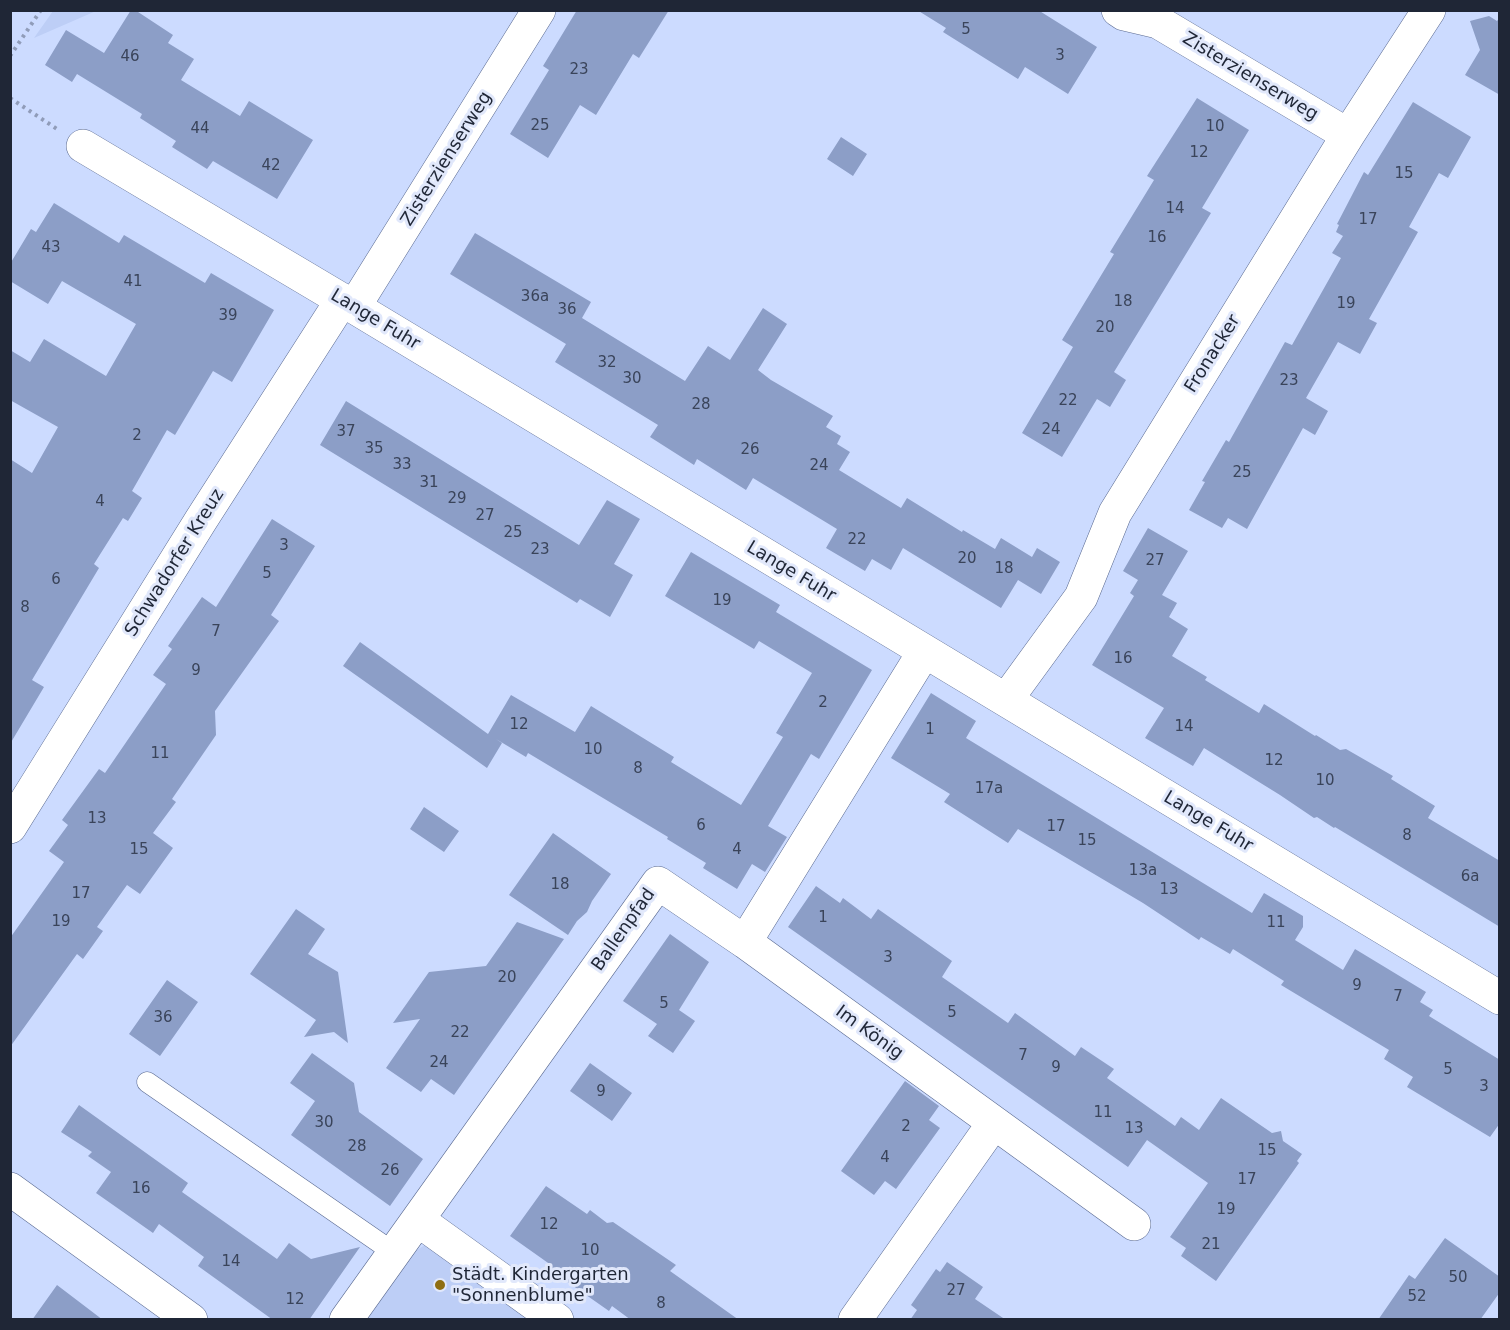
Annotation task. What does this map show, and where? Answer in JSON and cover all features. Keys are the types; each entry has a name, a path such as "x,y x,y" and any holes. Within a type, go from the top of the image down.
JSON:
{"street":[{"name":"Zisterzienserweg","path":"348,303 539,10"},
{"name":"Zisterzienserweg","path":"1118,10 1124,14 1158,22 1348,135"},
{"name":"Fronacker","path":"1006,700 1081,597 1115,513 1348,135 1429,10"},
{"name":"Lange Fuhr","path":"83,146 348,303 1500,998"},
{"name":"Schwadorfer Kreuz","path":"10,827 201,520 348,303"},
{"path":"744,942 924,652"},
{"name":"Ballenpfad","path":"346,1320 658,883 744,942"},
{"name":"Im König","path":"744,942 1134,1224"},
{"path":"855,1320 993,1124"},
{"path":"10,1189 191,1320"},
{"path":"418,1220 557,1320"}],"lane":[{"path":"147,1082 393,1252"}],"path":[{"path":"10,56 41,10"},
{"path":"10,98 83,146"}],"shaded area":[{"path":"53,10 96,11 34,38"},
{"name":"Städt. Kindergarten \"Sonnenblume\"","path":"425,1245 537,1320 367,1320 415,1251"}],"building":[{"path":"131,10 135,10 173,35 168,43 194,59 181,80 240,116 249,101 313,140 277,199 213,161 207,169 172,147 176,141 140,118 142,114 77,74 72,82 45,65 66,30 104,53"},
{"path":"577,10 669,10 639,58 633,54 596,115 580,105 548,158 510,134 549,70 543,66"},
{"path":"917,10 1038,10 1097,47 1068,94 1025,67 1018,79 943,32 946,28"},
{"path":"1489,16 1497,21 1500,17 1500,95 1465,75 1480,50 1470,21"},
{"path":"1197,98 1249,130 1202,208 1211,213 1114,372 1126,380 1110,407 1097,399 1062,457 1022,433 1073,347 1062,340 1114,254 1110,252 1154,180 1147,176"},
{"path":"1413,102 1471,137 1448,178 1439,173 1409,227 1418,232 1369,319 1377,323 1360,354 1338,342 1306,398 1328,411 1315,435 1303,428 1247,529 1228,518 1222,528 1189,510 1205,482 1202,481 1226,440 1229,442 1285,342 1292,345 1341,258 1332,253 1343,236 1336,232 1339,225 1337,224 1364,172 1368,175"},
{"path":"841,137 867,154 853,176 827,159"},
{"path":"54,203 119,243 124,235 205,283 211,273 274,310 232,382 213,371 175,435 167,430 132,491 142,498 128,521 123,518 94,564 99,568 32,680 44,687 10,744 10,459 32,473 58,427 10,400 10,350 30,362 44,339 106,376 136,324 62,281 48,304 10,281 10,264 31,229 36,232"},
{"path":"475,233 591,302 582,318 685,381 708,346 730,360 763,308 787,324 758,370 833,416 826,427 841,436 837,444 850,452 839,470 901,508 907,498 962,532 963,530 995,549 1001,538 1032,557 1037,548 1060,562 1041,594 1018,580 1001,608 903,548 891,570 872,559 865,571 826,548 837,529 753,478 746,490 697,459 694,465 650,437 658,425 555,362 566,344 450,274"},
{"path":"346,401 579,545 607,500 640,519 614,564 633,575 610,617 580,599 577,603 320,445"},
{"path":"272,519 315,546 271,615 279,621 215,711 216,735 172,799 176,802 153,833 173,848 140,894 127,885 97,927 103,931 83,959 77,954 10,1047 10,938 64,862 49,851 68,825 62,820 99,769 105,773 166,684 153,675 172,649 168,646 202,597 216,607"},
{"path":"1148,528 1188,551 1162,595 1177,603 1169,617 1188,629 1172,656 1207,677 1205,680 1259,713 1264,704 1340,750 1346,749 1393,776 1391,779 1435,806 1428,818 1500,861 1500,927 1335,827 1317,817 1314,818 1204,748 1193,766 1145,738 1164,708 1092,665 1134,596 1130,593 1138,580 1123,571"},
{"path":"691,552 780,605 776,612 872,670 819,759 811,754 768,826 787,837 765,872 752,864 737,889 703,868 706,863 667,839 668,837 528,753 526,757 496,739 502,743 487,768 343,666 360,642 488,734 511,695 575,732 591,706 674,757 671,762 741,805 783,737 776,733 812,673 759,641 754,649 665,596"},
{"path":"931,693 976,721 966,738 1252,913 1264,893 1303,916 1303,927 1295,940 1343,970 1355,949 1426,992 1420,1002 1433,1010 1429,1016 1500,1060 1500,1123 1490,1137 1407,1087 1413,1077 1384,1059 1389,1050 1281,985 1284,981 1233,949 1230,954 1201,937 1199,940 1143,903 1018,829 1008,843 944,802 950,794 891,758"},
{"path":"424,807 459,831 444,852 410,829"},
{"path":"553,833 611,874 587,912 577,921 568,935 509,895"},
{"path":"816,886 840,903 843,898 871,919 878,909 952,961 942,977 1008,1023 1015,1013 1075,1056 1081,1047 1114,1069 1107,1078 1175,1126 1181,1117 1199,1130 1221,1098 1272,1133 1281,1131 1283,1141 1302,1154 1297,1161 1299,1163 1216,1281 1181,1256 1186,1248 1170,1237 1208,1183 1147,1140 1128,1167 788,927"},
{"path":"296,909 325,929 308,954 338,972 348,1043 334,1032 304,1037 316,1020 250,974"},
{"path":"517,922 564,939 454,1095 431,1079 421,1092 386,1068 420,1019 393,1023 429,972 486,966"},
{"path":"670,934 709,962 679,1010 695,1021 673,1053 648,1036 657,1024 623,1001"},
{"path":"167,980 198,1002 160,1056 129,1034"},
{"path":"312,1053 354,1083 359,1112 423,1159 390,1206 291,1135 315,1101 290,1083"},
{"path":"590,1063 632,1093 612,1121 570,1091"},
{"path":"905,1081 939,1106 929,1120 940,1128 896,1189 885,1181 874,1195 841,1171"},
{"path":"79,1105 188,1183 182,1192 277,1259 289,1243 311,1259 360,1247 309,1320 273,1320 198,1266 204,1257 159,1224 153,1233 96,1193 111,1172 88,1156 92,1152 61,1132"},
{"path":"546,1186 587,1214 590,1210 607,1223 613,1222 676,1265 670,1271 739,1320 631,1320 612,1306 609,1311 549,1269 551,1265 510,1236"},
{"path":"1445,1238 1500,1277 1500,1292 1480,1320 1378,1320 1409,1275 1415,1279"},
{"path":"947,1262 983,1287 975,1299 1006,1320 910,1320 917,1310 911,1305 936,1269 940,1272"},
{"path":"57,1285 103,1320 32,1320"}],"place":[{"name":"Städt. Kindergarten \"Sonnenblume\"","path":"440,1285"}]}
